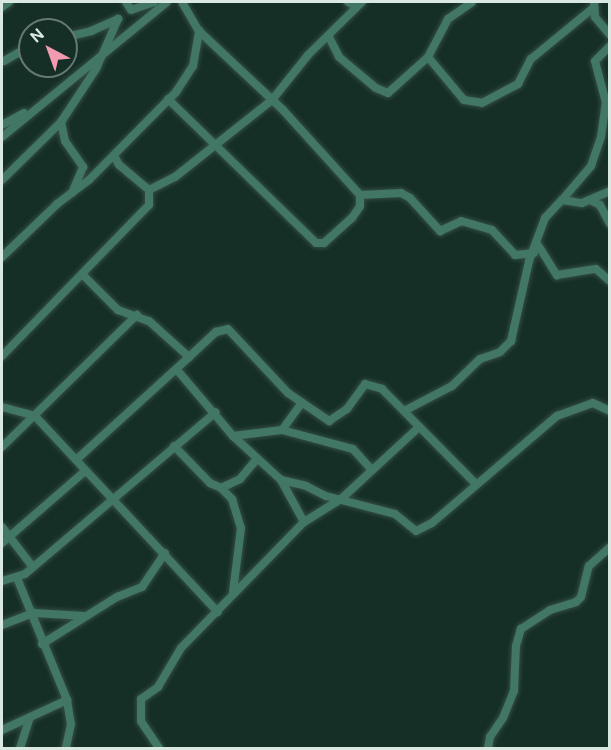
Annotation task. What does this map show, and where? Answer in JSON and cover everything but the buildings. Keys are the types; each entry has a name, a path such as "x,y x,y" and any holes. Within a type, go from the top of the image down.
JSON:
{"street":[{"path":"2,7 9,2"},
{"path":"126,2 131,10 154,2"},
{"path":"38,105 2,124 5,135 38,105 167,2"},
{"path":"168,99 315,243 324,243 352,218 360,206 360,195 272,100 200,31 182,2"},
{"path":"348,2 360,4"},
{"path":"329,37 339,57 384,93 398,87 428,57 448,20 472,2"},
{"path":"149,190 175,177 272,100 308,55 329,37 360,4"},
{"path":"428,57 464,100 482,103 518,84 531,59 593,5 609,35"},
{"path":"2,180 61,122 103,53 117,19 92,31 78,34"},
{"path":"2,257 114,155 168,99 193,66 200,31"},
{"path":"404,411 452,386 480,360 500,352 511,341 545,218 591,166 601,137 606,103 595,61 609,46"},
{"path":"4,61 18,53"},
{"path":"61,122 65,141 83,167 72,193"},
{"path":"114,155 119,165 149,190"},
{"path":"2,356 149,205 149,190"},
{"path":"562,200 582,203 609,190"},
{"path":"360,195 401,194 410,198 440,231 461,221 492,230 515,255 536,249"},
{"path":"590,200 600,205 609,224"},
{"path":"536,249 557,275 596,269 609,281"},
{"path":"82,274 118,310 137,315 189,357"},
{"path":"2,447 137,315"},
{"path":"76,460 178,370 216,332 228,330 288,393 329,421 347,409 365,384 371,383 382,389 475,483"},
{"path":"178,370 216,412 233,436 256,460 281,480 395,514 416,531 432,523 475,483 557,416 593,404 609,411"},
{"path":"282,430 302,402"},
{"path":"2,407 35,416 85,471 116,500 218,612"},
{"path":"2,581 18,578 116,500 174,446 216,412"},
{"path":"159,748 141,721 141,699 156,690 181,648 218,612 233,592 304,522 341,498 419,427"},
{"path":"233,436 282,430 353,449 372,470"},
{"path":"174,446 210,483 221,488 232,499 241,528 233,592"},
{"path":"221,488 240,479 256,460"},
{"path":"2,543 85,471"},
{"path":"281,480 304,522"},
{"path":"2,527 32,566"},
{"path":"488,748 490,737 503,718 514,691 516,646 521,628 550,610 576,602 581,597 589,566 609,547"},
{"path":"42,644 85,616 142,587 165,553"},
{"path":"18,578 42,644 67,700 70,724 66,748"},
{"path":"2,625 30,614 85,616"},
{"path":"2,730 67,700"},
{"path":"20,748 30,718"}]}
